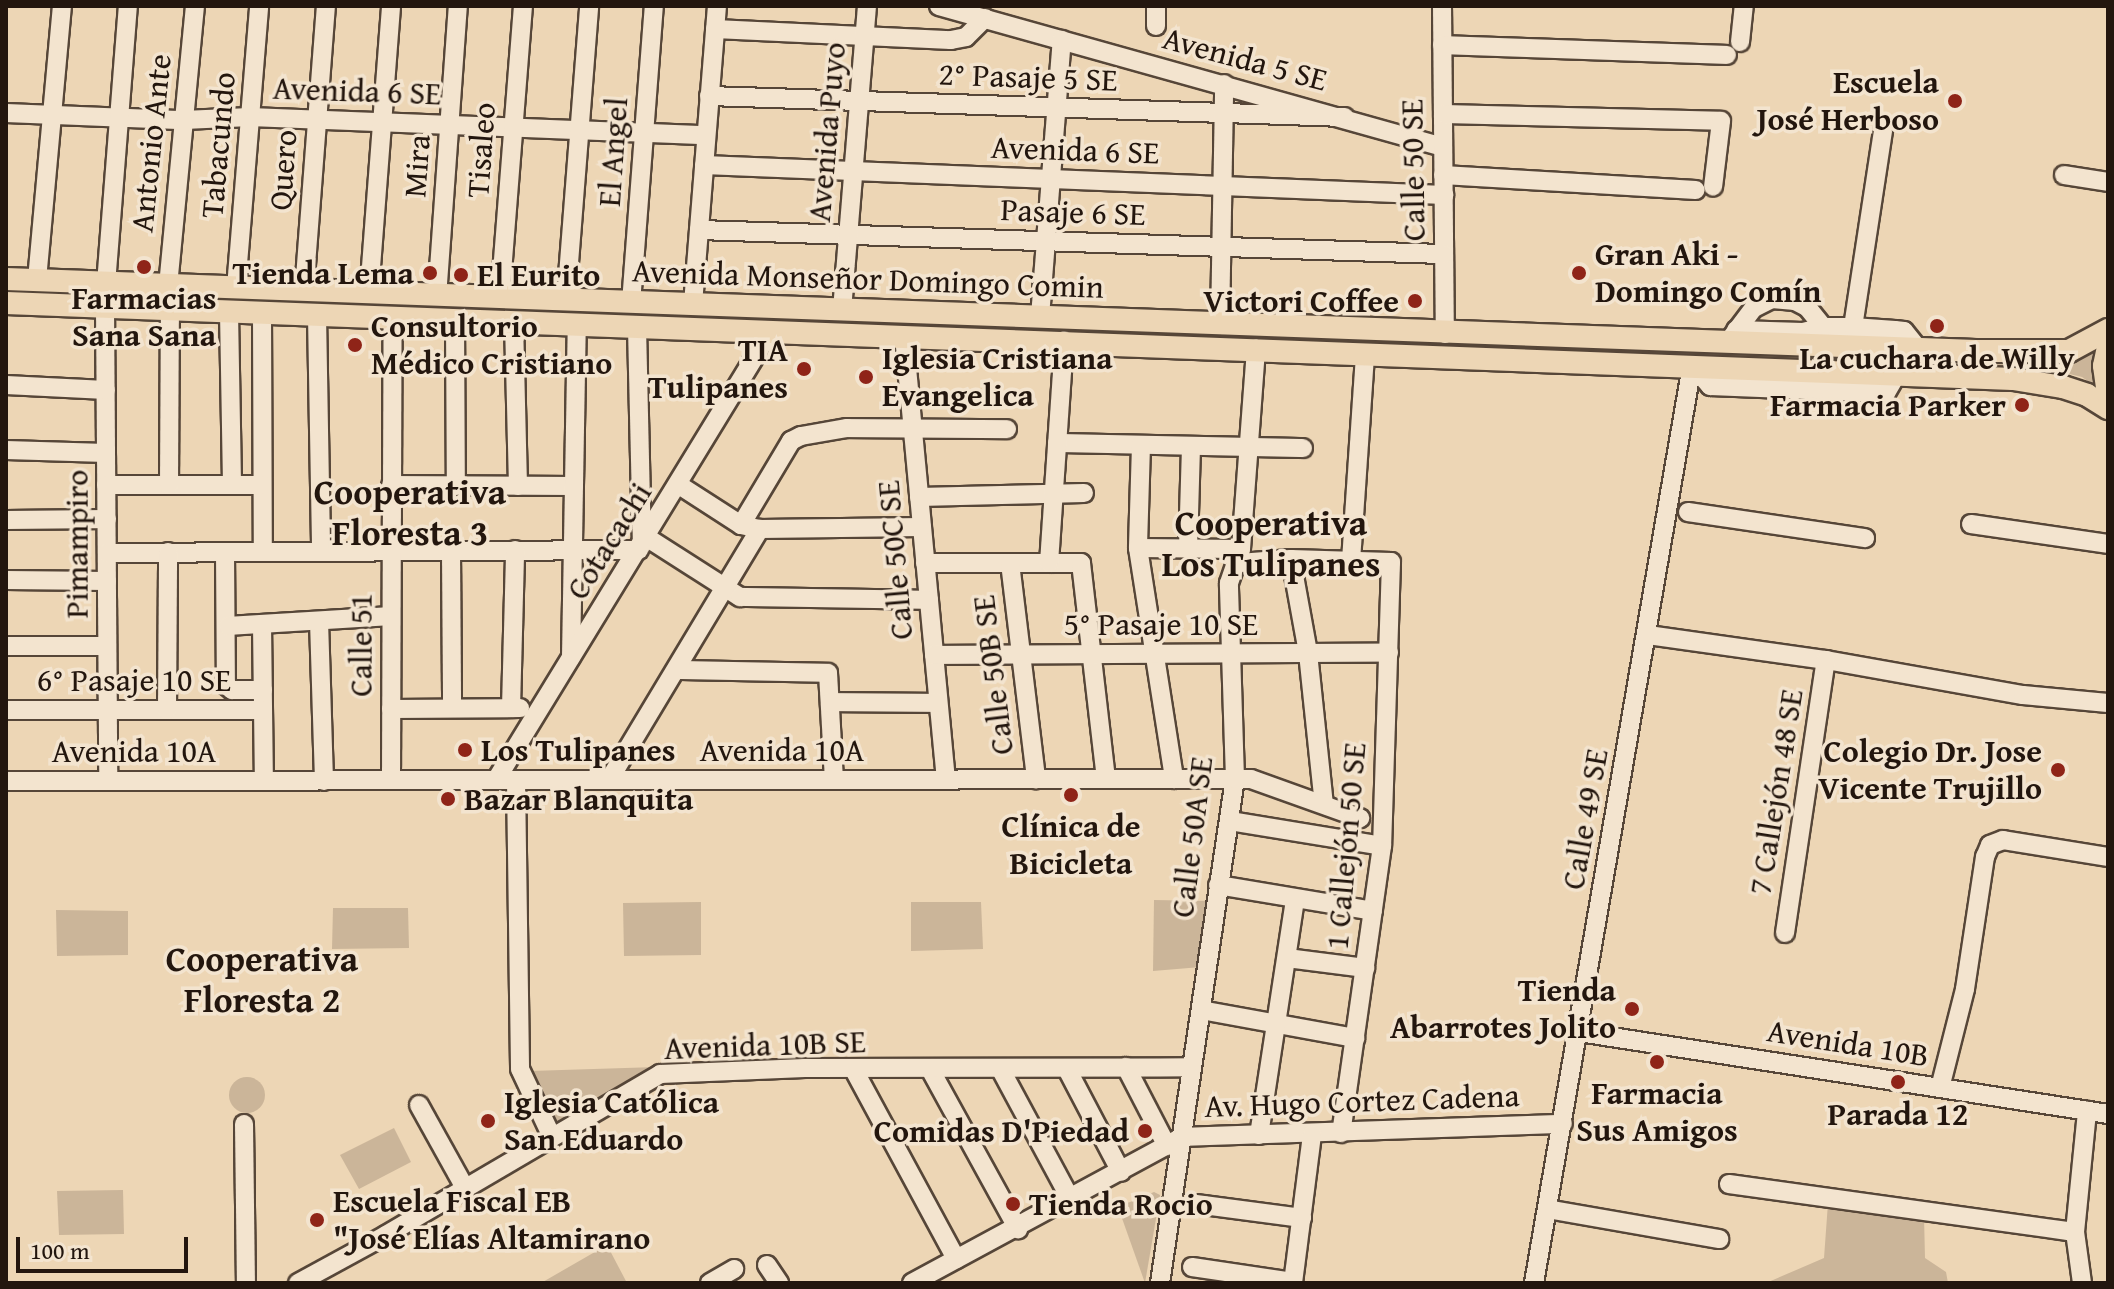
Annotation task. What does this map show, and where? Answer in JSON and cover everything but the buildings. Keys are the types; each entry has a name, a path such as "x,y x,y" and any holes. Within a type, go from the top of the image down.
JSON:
{"main road":[{"name":"Avenida Monseñor Domingo Comin","path":"6,279 1445,334 1732,337 2052,353 2081,346 2108,330"},
{"name":"Avenida Monseñor Domingo Comin","path":"6,303 1897,374 2043,382 2087,395 2108,408"},
{"path":"2108,347 2104,366 2108,395"}],"street":[{"path":"37,280 62,6"},
{"path":"106,284 128,6"},
{"name":"Antonio Ante","path":"168,286 195,6"},
{"name":"Tabacundo","path":"236,288 259,6"},
{"name":"Quero","path":"304,291 326,6"},
{"path":"369,293 391,6"},
{"name":"Mira","path":"438,283 458,6"},
{"name":"Tisaleo","path":"500,298 523,6"},
{"path":"566,301 589,6"},
{"name":"El Angel","path":"631,303 654,6"},
{"path":"693,304 717,6"},
{"name":"Avenida Puyo","path":"842,310 867,6"},
{"name":"Avenida 5 SE","path":"939,6 1345,117 1443,147"},
{"path":"1156,6 1156,26"},
{"name":"Calle 50 SE","path":"1442,6 1445,334"},
{"path":"1442,45 1734,49 1744,6"},
{"path":"715,29 864,39 951,40 966,37 985,18"},
{"path":"1040,317 1062,40"},
{"path":"1220,325 1224,84"},
{"name":"2° Pasaje 5 SE","path":"709,96 1345,117"},
{"name":"Avenida 6 SE","path":"6,113 118,119 318,119 706,135"},
{"path":"1443,114 1721,121 1704,189 1443,175"},
{"path":"1853,327 1883,130"},
{"name":"Avenida 6 SE","path":"704,165 1444,195"},
{"path":"2064,175 2108,182"},
{"name":"Pasaje 6 SE","path":"699,230 1444,254"},
{"path":"1732,337 1754,308 1763,301 1780,298 1807,307 1823,327"},
{"name":"Pimampiro","path":"105,307 108,781"},
{"path":"169,485 170,310"},
{"path":"229,312 232,485"},
{"path":"262,313 263,552"},
{"path":"317,315 321,552"},
{"name":"Calle 51","path":"391,780 393,318"},
{"path":"455,320 456,486"},
{"path":"514,322 518,486"},
{"path":"571,659 577,324"},
{"path":"637,327 642,544"},
{"name":"Avenida Monseñor Domingo Comin","path":"1732,337 1803,332 1823,327 1853,327 1904,331 1918,348"},
{"name":"Cotacachi","path":"496,780 770,332"},
{"name":"Calle 50C SE","path":"904,336 946,779"},
{"path":"1049,563 1064,341"},
{"name":"Calle 50A SE","path":"1160,1283 1175,1142 1192,1067 1235,779 1229,583 1240,556 1256,349"},
{"path":"1138,548 1188,548 1240,556 1351,561 1365,354"},
{"name":"Calle 49 SE","path":"1534,1283 1648,635 1692,365"},
{"path":"6,385 106,390"},
{"path":"741,525 791,441 801,436 847,428 1007,429"},
{"path":"1057,443 1303,448"},
{"path":"1141,445 1138,548 1174,779"},
{"path":"1188,548 1191,446"},
{"path":"6,450 106,453"},
{"path":"106,485 262,485"},
{"path":"391,485 574,486"},
{"path":"679,485 741,525 760,529 922,527"},
{"path":"919,497 1084,493"},
{"path":"1688,512 1865,538"},
{"path":"6,520 107,519"},
{"path":"1971,524 2108,544"},
{"path":"609,780 760,529"},
{"path":"107,553 573,550 642,544 740,597 929,600"},
{"path":"511,708 515,550"},
{"path":"451,551 452,708"},
{"path":"167,710 168,552"},
{"path":"225,552 228,626 226,685 232,690 263,690"},
{"path":"1291,559 1308,653 1324,804"},
{"name":"1 Callejón 50 SE","path":"1341,1133 1382,846 1391,562 1351,561"},
{"path":"925,563 1081,563 1094,654 1106,779"},
{"name":"Calle 50B SE","path":"1010,563 1036,779"},
{"path":"6,580 107,581"},
{"path":"228,626 391,616"},
{"path":"319,621 324,781"},
{"path":"262,624 264,781"},
{"path":"1648,635 1826,660 2023,695 2108,703"},
{"path":"6,646 107,646"},
{"name":"5° Pasaje 10 SE","path":"934,655 1389,653"},
{"name":"7 Callejón 48 SE","path":"1785,933 1826,660"},
{"path":"677,670 828,673 834,780"},
{"path":"830,702 938,703"},
{"path":"391,709 539,708"},
{"name":"6° Pasaje 10 SE","path":"6,710 263,710"},
{"name":"Avenida 10A","path":"6,781 1251,779 1360,818"},
{"path":"516,780 520,1069 552,1137"},
{"path":"1230,821 1382,846"},
{"path":"1940,1088 1965,989 1985,857 1990,845 2003,840 2108,857"},
{"path":"1218,885 1373,911"},
{"path":"1259,1135 1295,899"},
{"path":"1287,958 1365,968"},
{"path":"1201,1010 1355,1038"},
{"name":"Avenida 10B","path":"1579,1032 2108,1114"},
{"path":"1126,1067 1175,1142"},
{"name":"Avenida 10B SE","path":"298,1283 660,1074 1192,1067"},
{"path":"930,1069 1018,1229"},
{"path":"1067,1069 1121,1172"},
{"path":"854,1070 956,1259"},
{"path":"1001,1070 1071,1200"},
{"path":"419,1105 465,1188"},
{"path":"2082,1283 2075,1232 2087,1111"},
{"path":"244,1124 246,1283"},
{"name":"Av. Hugo Cortez Cadena","path":"918,1282 1175,1142 1259,1135 1563,1124"},
{"path":"1192,1267 1293,1283 1312,1134"},
{"path":"1729,1184 2075,1232"},
{"path":"1196,1204 1302,1218"},
{"path":"1547,1209 1719,1239"},
{"path":"767,1265 779,1283"},
{"path":"710,1283 734,1269"}],"shaded area":[{"path":"2095,348 2093,385 2082,377 2065,373 1930,366 1915,361 1928,358 2062,361"},
{"path":"1154,900 1211,901 1201,967 1153,971"},
{"path":"701,902 701,955 624,956 623,903"},
{"path":"911,902 981,902 983,949 911,951"},
{"path":"333,908 408,908 409,948 332,949"},
{"path":"56,910 128,911 128,955 57,956"},
{"path":"657,1067 558,1127 530,1071"},
{"path":"247,1077 260,1082 265,1095 260,1108 247,1113 234,1108 229,1095 234,1082"},
{"path":"394,1128 411,1162 359,1189 340,1155"},
{"path":"123,1190 124,1234 59,1235 57,1191"},
{"path":"1154,1192 1160,1195 1145,1283 1118,1207"},
{"path":"1828,1203 1924,1216 1925,1258 1946,1272 1948,1283 1766,1283 1824,1258"},
{"path":"607,1245 627,1283 541,1283"}],"place":[{"name":"Escuela José Herboso","path":"1955,101"},
{"name":"Farmacias Sana Sana","path":"144,267"},
{"name":"Tienda Lema","path":"430,273"},
{"name":"Gran Aki - Domingo Comín","path":"1579,273"},
{"name":"El Eurito","path":"461,275"},
{"name":"Victori Coffee","path":"1415,301"},
{"name":"La cuchara de Willy","path":"1937,326"},
{"name":"Consultorio Médico Cristiano","path":"355,345"},
{"name":"TIA Tulipanes","path":"804,369"},
{"name":"Iglesia Cristiana Evangelica","path":"866,377"},
{"name":"Farmacia Parker","path":"2022,405"},
{"name":"Los Tulipanes","path":"465,750"},
{"name":"Colegio Dr. Jose Vicente Trujillo","path":"2058,770"},
{"name":"Clínica de Bicicleta","path":"1071,795"},
{"name":"Bazar Blanquita","path":"448,799"},
{"name":"Tienda Abarrotes Jolito","path":"1632,1009"},
{"name":"Farmacia Sus Amigos","path":"1657,1062"},
{"name":"Parada 12","path":"1898,1082"},
{"name":"Iglesia Católica San Eduardo","path":"488,1121"},
{"name":"Comidas D'Piedad","path":"1145,1131"},
{"name":"Tienda Rocio","path":"1013,1204"},
{"name":"Escuela Fiscal EB \"José Elías Altamirano","path":"317,1220"}],"district":[{"name":"Cooperativa Floresta 3","path":"410,510"},
{"name":"Cooperativa Los Tulipanes","path":"1271,542"},
{"name":"Cooperativa Floresta 2","path":"262,978"}]}
